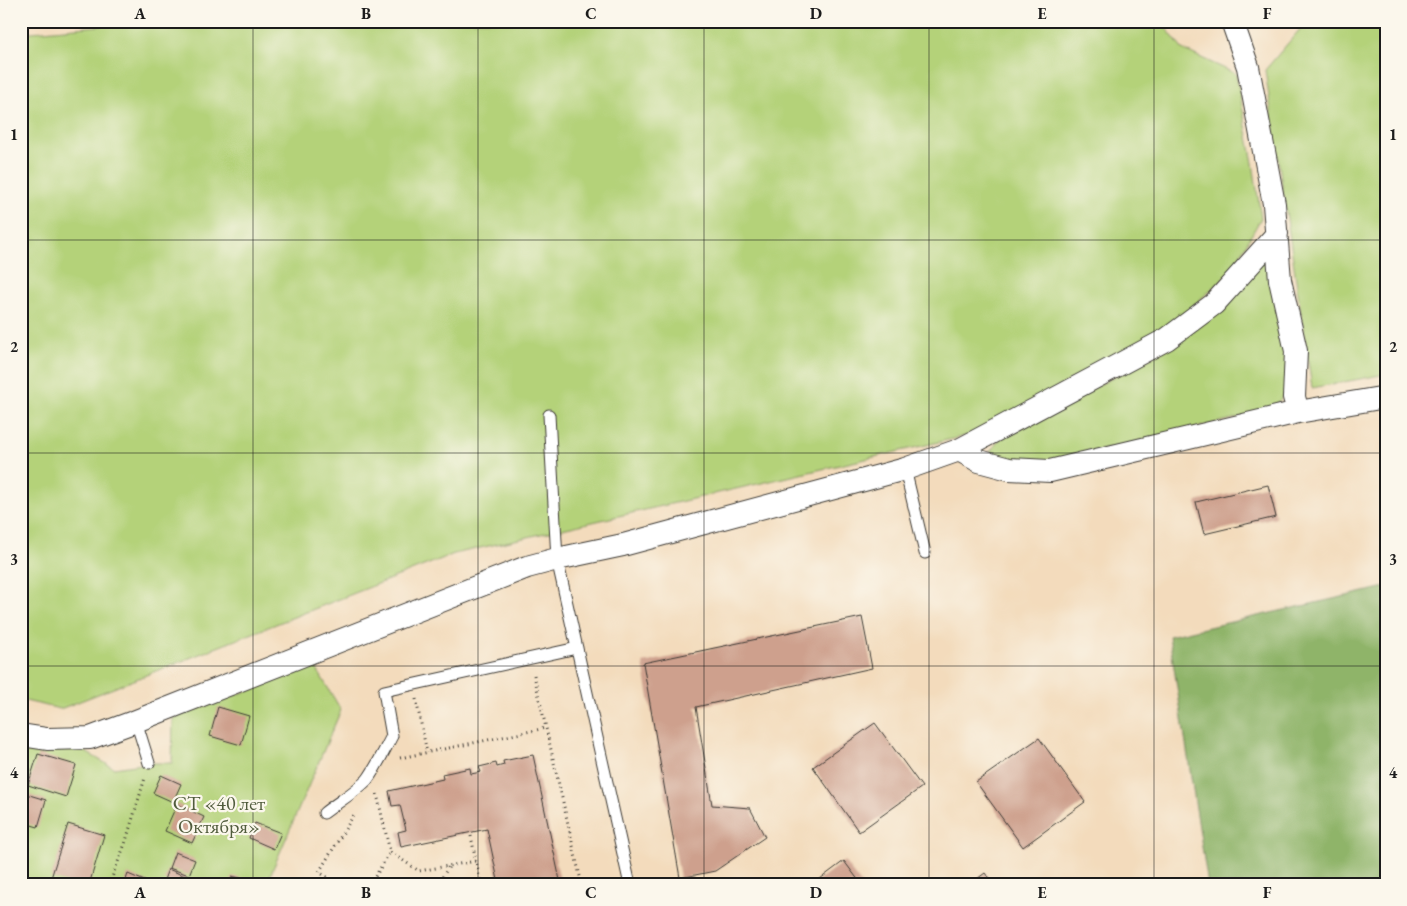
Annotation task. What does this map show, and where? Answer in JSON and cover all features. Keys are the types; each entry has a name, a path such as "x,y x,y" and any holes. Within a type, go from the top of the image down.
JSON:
{"street":[{"path":"1232,21 1248,67 1274,204 1280,280 1296,351 1294,397 1298,412"},
{"path":"21,735 47,739 90,738 527,567 623,545 905,469 959,450 1167,340 1214,304 1277,234"},
{"path":"959,450 979,461 1009,469 1050,470 1298,412 1386,397"}],"lane":[{"path":"548,415 557,559 630,885"},
{"path":"905,469 925,553"},
{"path":"324,814 350,795 368,778 392,736 384,690 577,648"},
{"path":"136,721 150,763"}],"path":[{"path":"530,658 582,885"},
{"path":"413,684 427,752"},
{"path":"399,759 546,728"},
{"path":"109,885 125,844 150,763"},
{"path":"376,792 390,852 419,871 476,861"},
{"path":"340,885 318,872 359,807"},
{"path":"471,836 481,885"},
{"path":"377,885 371,883 390,852"},
{"path":"437,885 450,865"}],"green space":[{"path":"152,21 1161,21 1182,49 1236,74 1253,163 1261,218 1230,273 1176,321 974,434 454,554 60,709 21,700 21,33"},
{"path":"1307,21 1386,21 1386,374 1312,388 1265,70"},
{"path":"1265,257 1288,352 1288,391 1271,410 1039,465 1008,462 990,452 1001,437 1178,343"},
{"path":"1386,587 1386,885 1208,885 1169,636"},
{"name":"СТ «40 лет Октября»","path":"315,666 341,710 266,885 21,885 21,744 82,750 114,768 149,763 172,763 173,718"}],"building":[{"path":"1268,485 1276,517 1204,534 1196,502"},
{"path":"862,617 872,668 696,707 712,805 750,808 765,837 715,871 680,878 643,663"},
{"path":"218,707 249,716 241,745 210,736"},
{"path":"875,723 922,787 859,832 813,767"},
{"path":"1039,738 1085,802 1023,847 976,782"},
{"path":"38,754 76,765 66,797 28,785"},
{"path":"533,755 561,885 499,885 487,829 401,847 398,832 406,830 400,805 392,806 389,791 443,779 442,774 470,768 471,774 481,772 479,767 496,763 497,767 504,765 503,761"},
{"path":"161,775 181,784 173,802 153,793"},
{"path":"26,794 46,800 38,827 21,822 21,811"},
{"path":"177,804 204,817 192,843 165,831"},
{"path":"255,823 281,833 274,849 249,838"},
{"path":"68,824 104,835 89,885 73,885 51,878"},
{"path":"175,852 195,860 189,875 169,868"},
{"path":"844,861 862,885 812,885"},
{"path":"168,869 187,877 183,885 175,885 164,880"},
{"path":"985,873 994,885 969,885"},
{"path":"128,874 154,885 124,885"},
{"path":"232,876 252,881 251,885 230,885"}]}
